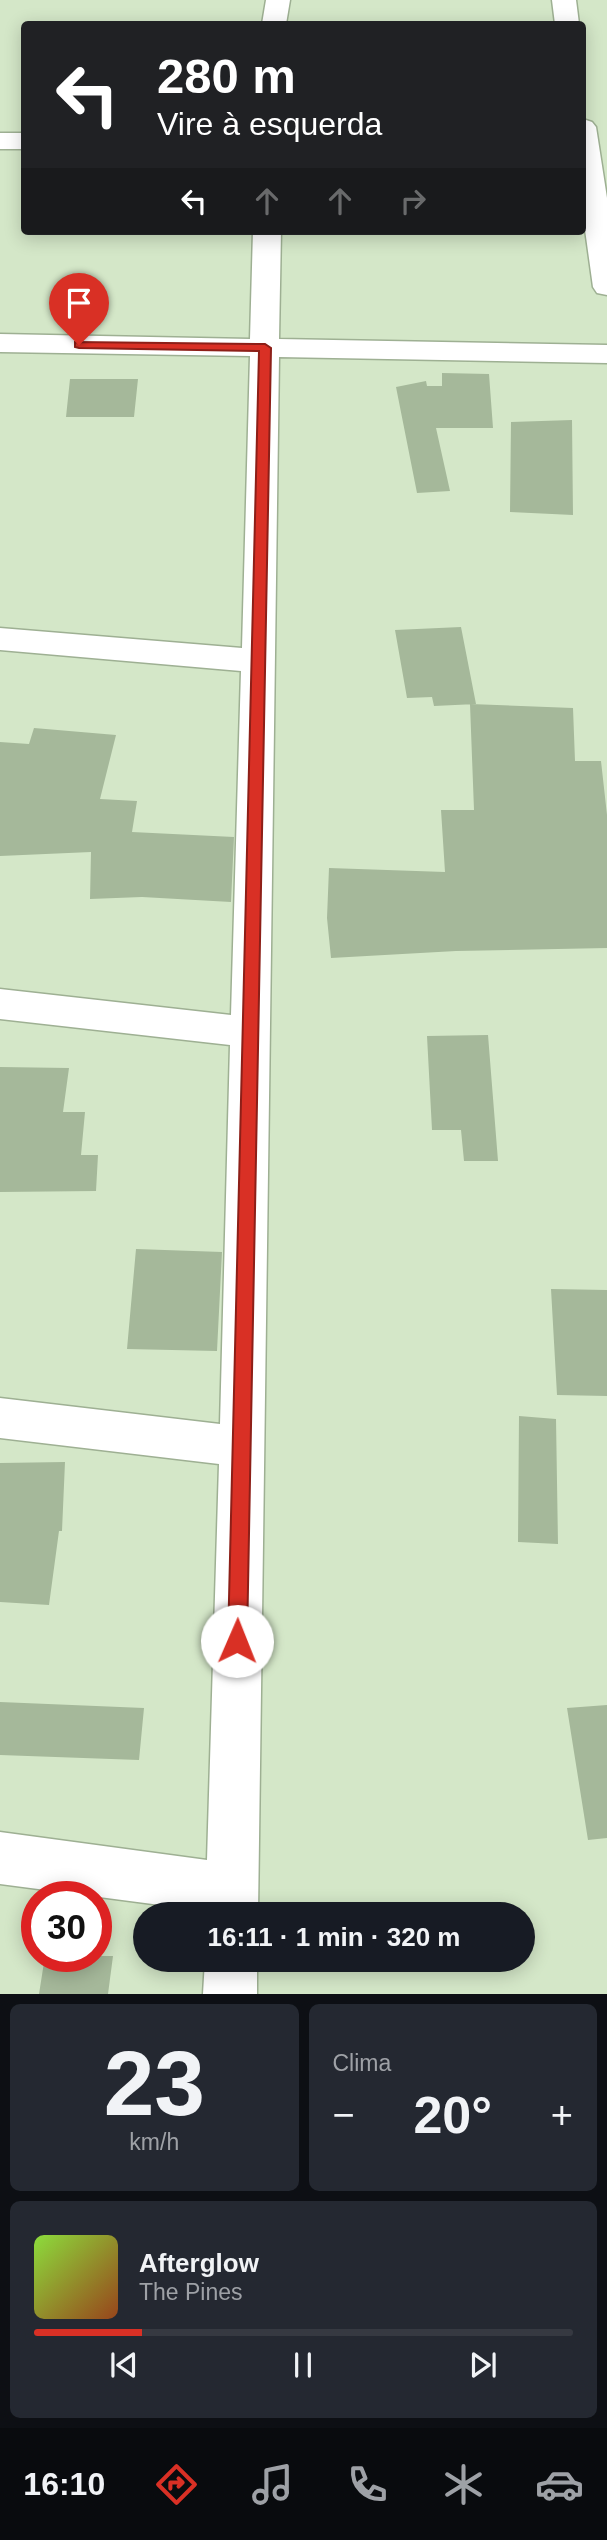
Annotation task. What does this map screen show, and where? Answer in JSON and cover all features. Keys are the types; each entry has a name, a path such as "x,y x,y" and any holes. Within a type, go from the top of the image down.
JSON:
{"street":[{"path":"564,0 567,21"},
{"path":"0,141 21,141"},
{"path":"586,147 607,287"},
{"path":"0,1858 232,1902 267,235"},
{"path":"0,343 607,354"},
{"path":"0,639 258,661"},
{"path":"0,1004 251,1032"},
{"path":"0,1418 242,1447"},
{"path":"230,1994 231,1972"}],"building":[{"path":"442,373 489,374 493,428 436,428 450,491 417,493 396,387 426,381 427,386 442,386"},
{"path":"70,379 138,379 134,417 66,417"},
{"path":"572,420 573,515 510,512 511,422"},
{"path":"461,627 476,704 434,706 432,697 407,698 395,630"},
{"path":"470,704 573,708 575,761 601,761 607,815 607,948 456,951 331,958 327,918 329,868 445,872 441,810 474,810"},
{"path":"34,728 116,735 100,799 137,801 132,832 234,837 231,902 142,897 90,899 91,852 0,856 0,742 29,744"},
{"path":"488,1035 498,1161 464,1161 461,1130 432,1130 427,1036"},
{"path":"0,1067 69,1068 63,1112 85,1112 81,1155 98,1155 96,1191 0,1192"},
{"path":"136,1249 222,1252 217,1351 127,1349"},
{"path":"551,1289 607,1290 607,1396 557,1395"},
{"path":"519,1416 556,1419 558,1544 518,1542"},
{"path":"65,1462 62,1531 59,1531 49,1605 0,1602 0,1463"},
{"path":"0,1702 144,1708 139,1760 0,1755"},
{"path":"607,1705 607,1838 588,1840 567,1708"},
{"path":"42,1972 111,1972 108,1994 39,1994"}],"route":[{"path":"79,345 265,348 237,1641"}]}
